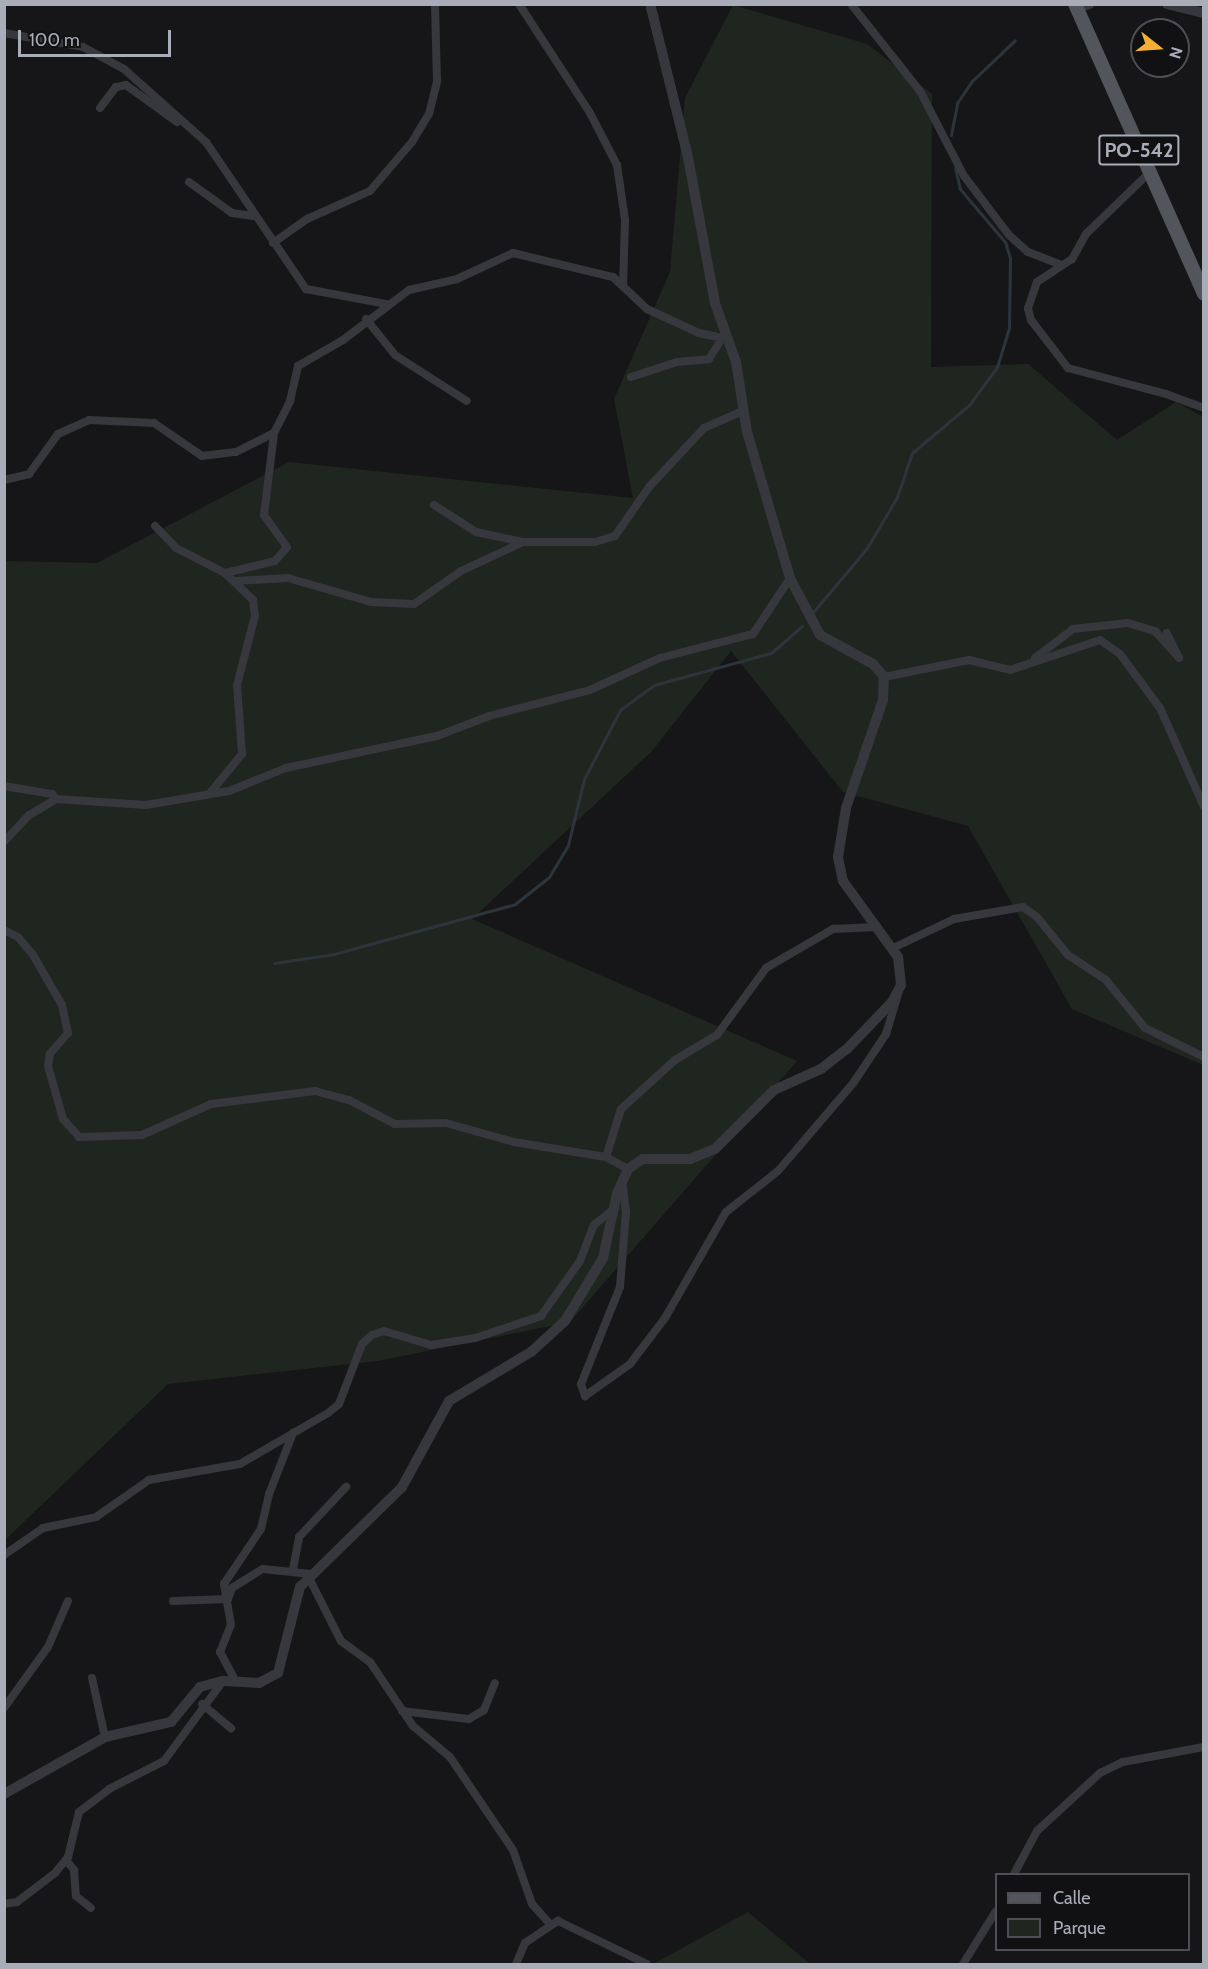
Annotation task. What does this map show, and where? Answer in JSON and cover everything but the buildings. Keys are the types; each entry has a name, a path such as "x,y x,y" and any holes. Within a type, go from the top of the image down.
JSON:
{"main road":[{"name":"PO-542","path":"1080,6 1149,173 1203,294"}],"street":[{"path":"273,243 307,219 370,192 412,142 429,114 437,81 435,4"},
{"path":"519,4 590,113 617,165 625,220 623,286"},
{"path":"622,1180 626,1212 620,1287 581,1384 585,1396 630,1364 665,1318 726,1212 778,1171 854,1082 886,1034 899,991 901,968 893,948 843,881 838,856 846,808 883,700 884,677 873,664 820,635 790,578 743,411 736,362 725,339 715,303 688,157 650,4"},
{"path":"851,4 920,91 964,176 1009,235 1028,252 1062,265"},
{"path":"1167,4 1203,12"},
{"path":"4,33 98,51 186,125 214,153 253,216 306,289 386,304"},
{"path":"100,108 116,87 126,85 166,116 186,125"},
{"path":"1149,173 1118,199 1062,265 1037,282 1028,308 1031,321 1061,362 1089,376 1166,393 1203,408"},
{"path":"189,182 232,213 253,216"},
{"path":"225,573 275,561 285,552 286,542 272,531 264,515 274,433 290,401 295,369 343,340 366,319 409,290 457,279 517,253 599,271 623,286 647,309 725,339"},
{"path":"366,319 395,355 467,401"},
{"path":"631,377 677,362 702,362 714,355 725,339"},
{"path":"434,506 476,532 523,542 595,542 615,536 649,487 704,428 743,411"},
{"path":"4,480 29,474 58,434 89,420 154,423 187,448 209,457 228,456 274,433"},
{"path":"155,526 176,548 225,573 235,581 255,608 236,704 244,741 237,764 210,793"},
{"path":"235,581 288,578 371,602 414,604 461,571 523,542"},
{"path":"4,842 29,815 56,799 146,805 210,793 249,785 319,759 437,736 489,716 590,690 683,650 753,634 790,578"},
{"path":"1034,660 1073,629 1128,623 1155,631 1179,658 1167,633"},
{"path":"884,677 969,660 1010,670 1091,640 1110,645 1160,708 1203,807"},
{"path":"4,786 52,794 56,799"},
{"path":"893,948 954,919 1023,907 1037,917 1068,955 1106,980 1145,1028 1203,1057"},
{"path":"606,1157 621,1109 675,1060 717,1035 766,968 834,929 878,927"},
{"path":"4,930 18,937 33,955 62,1005 68,1033 50,1054 48,1066 63,1119 80,1137 142,1135 211,1104 301,1091 349,1100 406,1126 446,1123 514,1142 606,1157 628,1169"},
{"path":"4,1794 105,1737 162,1726 200,1686 223,1682 259,1683 278,1673 288,1645 295,1596 309,1575 402,1487 449,1401 531,1352 565,1321 603,1258 622,1180 628,1169 643,1159 690,1159 715,1149 774,1090 820,1069 847,1049 899,991"},
{"path":"4,1555 43,1528 96,1517 149,1480 240,1464 293,1434 339,1404 362,1344 372,1335 384,1331 431,1345 475,1338 541,1316 580,1261 594,1225 615,1208"},
{"path":"236,1682 220,1652 231,1625 227,1575 261,1529 269,1494 293,1434"},
{"path":"293,1569 299,1537 346,1487"},
{"path":"228,1599 232,1588 262,1569 293,1569 309,1575 338,1637 370,1662 420,1734 450,1757 513,1850 532,1904 549,1923"},
{"path":"173,1601 228,1599"},
{"path":"4,1708 48,1647 68,1601"},
{"path":"92,1678 105,1737"},
{"path":"4,1904 33,1890 66,1860 79,1812 109,1789 164,1761 202,1704 223,1682"},
{"path":"402,1711 439,1712 469,1719 484,1710 495,1683"},
{"path":"202,1704 231,1728"},
{"path":"1015,1873 1037,1831 1100,1773 1123,1762 1203,1747"},
{"path":"66,1860 74,1870 75,1896 91,1908"},
{"path":"963,1965 995,1913"},
{"path":"516,1965 525,1943 549,1923 566,1923 620,1955 647,1965"}],"green space":[{"path":"733,5 867,44 932,94 931,367 1028,364 1117,440 1176,402 1203,417 1203,1065 1072,1009 968,826 843,792 731,651 652,751 472,919 797,1061 570,1322 378,1361 168,1384 5,1540 5,561 97,563 289,462 633,498 614,399 670,272 685,98"},
{"path":"748,1912 810,1964 653,1964"}],"waterway":[{"path":"951,135 957,103 972,81 1015,40"},
{"path":"814,611 867,548 897,497 912,453 969,405 997,367 1009,328 1010,258 1005,242 960,189 955,168"},
{"path":"274,963 334,954 515,904 549,877 568,845 584,779 620,710 654,685 771,653 802,626"}]}
